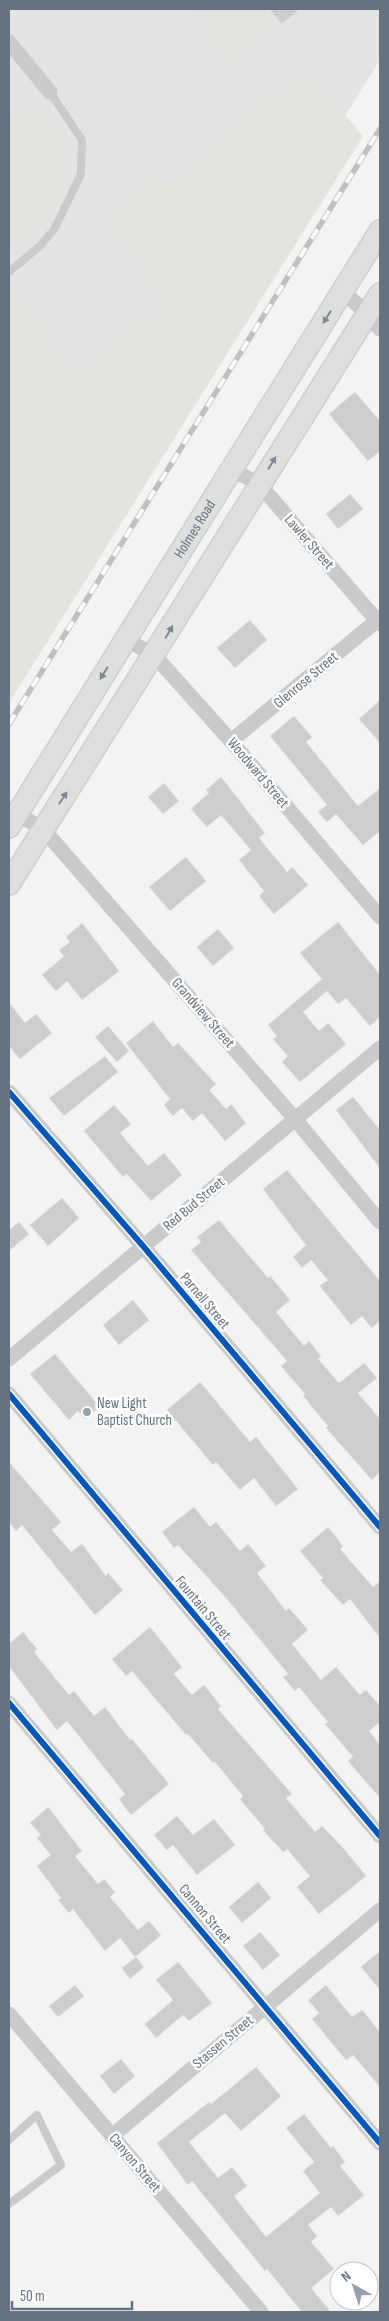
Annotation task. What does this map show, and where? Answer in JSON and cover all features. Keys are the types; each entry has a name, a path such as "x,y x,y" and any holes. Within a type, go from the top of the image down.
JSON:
{"main road":[{"name":"Holmes Road","path":"13,820 380,231"},
{"path":"9,884 154,655 259,484 374,321 380,294"}],"street":[{"path":"9,42 50,92"},
{"path":"343,292 374,321"},
{"name":"Lawler Street","path":"231,468 259,484 379,621"},
{"name":"Glenrose Street","path":"232,741 379,621"},
{"name":"Woodward Street","path":"125,639 154,655 232,741 380,917"},
{"name":"Grandview Street","path":"13,820 43,829 295,1119 380,1222"},
{"name":"Red Bud Street","path":"9,1359 380,1048"},
{"name":"Parnell Street","path":"9,1092 143,1246 380,1527"},
{"name":"Fountain Street","path":"9,1394 380,1836"},
{"name":"Cannon Street","path":"9,1703 380,2143"},
{"name":"Stassen Street","path":"112,2136 380,1910"},
{"name":"Canyon Street","path":"9,2014 261,2312"}],"lane":[{"path":"9,272 40,246 55,228 81,174 82,140 50,92"},
{"path":"9,2140 37,2115 61,2165 9,2204"}],"shaded area":[{"path":"9,9 380,9 380,60 9,653"},
{"path":"189,9 263,9 279,28 234,64"},
{"path":"305,68 363,136 9,703 9,286 12,283 75,377 161,307 112,218 153,174 164,186"},
{"path":"29,102 65,142 52,213 9,248 9,121"}],"building":[{"path":"269,9 300,9 282,24"},
{"path":"355,392 380,421 380,451 368,461 329,414"},
{"path":"350,494 363,509 338,529 326,514"},
{"path":"250,620 267,640 235,668 217,648"},
{"path":"380,700 380,743 359,719"},
{"path":"294,716 312,737 306,742 358,806 380,788 380,831 363,845 336,814 327,822 318,812 327,805 270,736"},
{"path":"221,777 265,833 259,838 287,872 292,867 308,885 274,914 259,896 264,891 239,860 251,850 221,815 207,827 191,809 209,793 206,790"},
{"path":"164,783 179,801 163,814 148,797"},
{"path":"186,857 206,881 170,911 149,887"},
{"path":"338,922 380,975 380,1017 370,1026 346,998 338,1004 327,991 303,1012 319,1031 328,1023 346,1044 300,1082 282,1062 288,1056 273,1039 277,1036 268,1025 322,979 300,953"},
{"path":"82,923 119,971 82,1000 67,981 56,991 42,975 64,956 59,950 70,942 66,937"},
{"path":"218,929 234,948 213,966 197,947"},
{"path":"9,1002 25,1023 36,1014 52,1033 20,1059 9,1046"},
{"path":"153,1021 173,1047 178,1043 216,1084 209,1090 226,1109 231,1104 246,1123 225,1141 202,1113 193,1121 182,1108 173,1116 164,1105 170,1099 126,1043"},
{"path":"108,1026 129,1051 117,1062 95,1037"},
{"path":"105,1056 118,1072 64,1116 49,1098"},
{"path":"353,1097 380,1130 380,1168 336,1110"},
{"path":"114,1105 131,1124 120,1133 148,1166 164,1153 182,1175 151,1201 127,1174 123,1177 84,1131"},
{"path":"287,1170 380,1281 380,1321 372,1328 362,1316 351,1325 320,1286 328,1280 311,1260 302,1268 293,1257 306,1245 263,1189"},
{"path":"62,1198 79,1218 48,1246 30,1225"},
{"path":"219,1220 268,1278 270,1276 290,1300 276,1312 304,1346 309,1341 321,1356 318,1359 339,1383 364,1363 377,1378 358,1393 380,1419 380,1472 372,1480 326,1428 328,1426 303,1396 305,1394 281,1366 287,1361 191,1250 201,1242 197,1237"},
{"path":"19,1222 29,1234 9,1251 9,1230"},
{"path":"133,1300 149,1320 119,1345 103,1325"},
{"path":"55,1354 100,1407 85,1419 78,1411 69,1420 30,1374"},
{"path":"200,1382 250,1442 256,1437 298,1489 276,1506 254,1478 240,1490 216,1462 213,1465 167,1410"},
{"path":"9,1462 61,1522 52,1530 71,1552 82,1544 106,1576 108,1573 123,1590 95,1615 22,1525 16,1531 9,1522"},
{"path":"194,1507 210,1527 216,1522 240,1551 248,1544 266,1566 257,1573 286,1611 289,1608 308,1630 292,1644 321,1680 336,1667 360,1695 366,1690 380,1706 380,1722 369,1731 380,1745 380,1798 348,1761 353,1757 325,1724 328,1722 299,1687 295,1691 283,1677 288,1674 227,1599 178,1545 174,1548 162,1532"},
{"path":"328,1527 343,1546 340,1549 373,1587 380,1581 380,1638 350,1599 343,1605 320,1580 323,1578 300,1551"},
{"path":"150,1627 182,1667 174,1674 192,1695 204,1685 221,1706 218,1709 292,1794 286,1798 315,1832 322,1826 366,1876 319,1914 297,1887 310,1876 287,1849 283,1852 263,1830 265,1829 240,1799 243,1796 215,1762 213,1763 188,1734 186,1735 132,1671 126,1676 112,1659"},
{"path":"23,1632 37,1649 34,1652 69,1695 74,1691 94,1716 105,1707 130,1740 132,1739 169,1784 131,1815 119,1799 125,1794 67,1721 57,1730 9,1666 9,1644"},
{"path":"48,1807 82,1851 75,1856 98,1884 104,1879 115,1892 110,1897 138,1930 149,1921 161,1935 135,1957 120,1938 105,1951 73,1909 69,1913 58,1900 61,1898 37,1866 51,1855 37,1838 41,1835 30,1823"},
{"path":"177,1816 193,1835 214,1819 235,1845 197,1875 173,1845 167,1850 154,1835"},
{"path":"258,1882 271,1898 242,1923 229,1907"},
{"path":"260,1932 280,1955 263,1970 243,1946"},
{"path":"380,1951 380,1990 361,1967"},
{"path":"136,1957 144,1967 130,1979 122,1968"},
{"path":"178,1962 212,2003 189,2021 183,2015 156,2038 145,2024 173,2000 156,1980"},
{"path":"75,1985 84,1996 58,2017 49,2006"},
{"path":"326,1985 352,2017 362,2010 380,2032 380,2087 353,2055 346,2060 312,2019 319,2013 308,2000"},
{"path":"121,2059 135,2076 114,2094 100,2076"},
{"path":"256,2067 281,2096 241,2131 225,2113 189,2142 218,2178 232,2167 247,2186 234,2196 266,2237 320,2193 303,2171 314,2162 286,2128 304,2114 331,2148 333,2146 345,2162 340,2166 364,2195 338,2216 331,2207 308,2225 317,2236 311,2242 329,2263 329,2273 311,2288 331,2312 302,2312 267,2269 265,2271 192,2181 188,2185 157,2143 209,2102 211,2104"}],"railway":[{"path":"9,724 380,129"}],"cycle path":[{"path":"9,1092 143,1246 380,1527"},
{"path":"9,1394 380,1836"},
{"path":"9,1703 380,2143"}],"place":[{"name":"New Light Baptist Church","path":"87,1412"}]}
